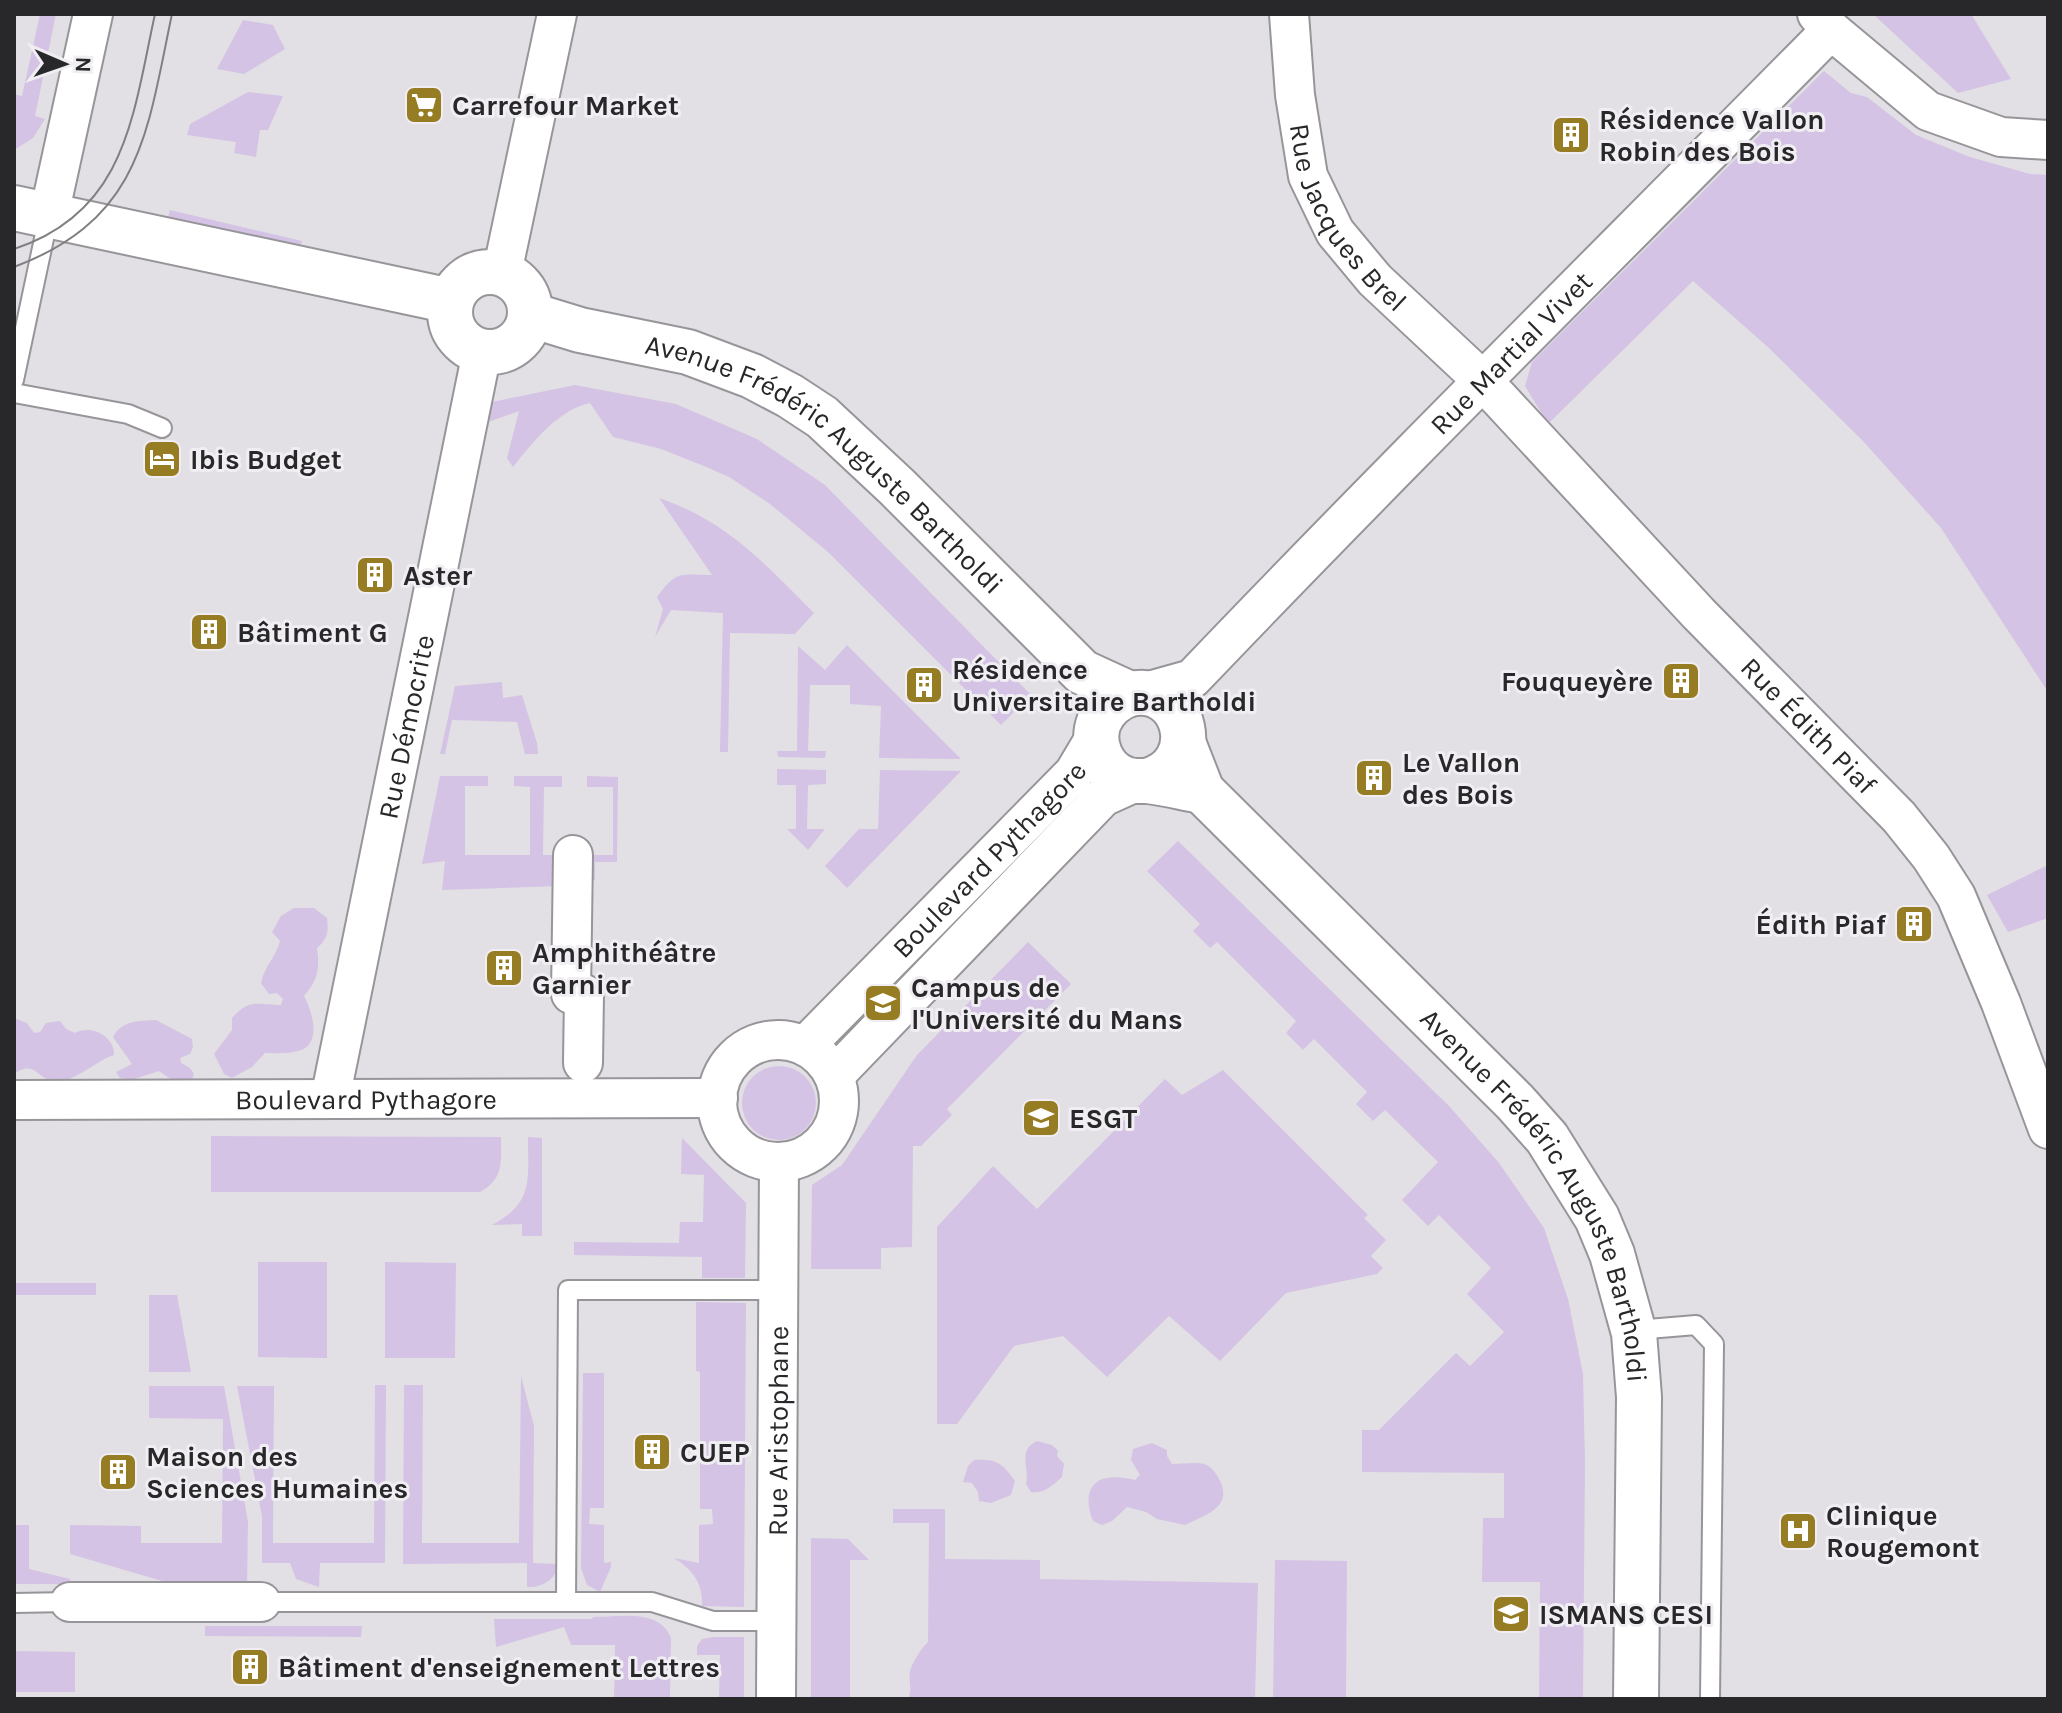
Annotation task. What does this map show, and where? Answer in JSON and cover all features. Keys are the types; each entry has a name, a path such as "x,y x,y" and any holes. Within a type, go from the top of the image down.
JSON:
{"street":[{"path":"93,14 32,212 451,301"},
{"path":"502,273 557,14"},
{"name":"Rue Jacques Brel","path":"1289,14 1295,95 1308,176 1335,232 1375,280 1482,380"},
{"path":"1824,22 1928,111 2001,137 2048,140"},
{"name":"Rue Martial Vivet","path":"1192,679 1482,380 1673,192 1824,22"},
{"path":"489,271 502,273 520,284 530,304 528,327 521,339 510,347 498,352 482,352 461,340 453,328 451,301 465,279 489,271"},
{"name":"Avenue Frédéric Auguste Bartholdi","path":"531,315 580,330 688,352 752,376 822,417 897,487 1117,711 1166,702 1175,711 1202,791 1515,1102 1547,1138 1597,1218 1612,1254 1634,1333 1639,1397 1636,1699"},
{"name":"Rue Démocrite","path":"330,1099 482,352"},
{"name":"Rue Édith Piaf","path":"1482,380 1699,614 1899,817 1931,857 1956,896 2001,1003 2048,1129"},
{"path":"1192,679 1117,711 1100,756 1115,774 1202,791"},
{"path":"1141,781 1157,778 1175,765 1184,737 1192,679"},
{"name":"Boulevard Pythagore","path":"805,1046 1074,773 1117,711"},
{"name":"Boulevard Pythagore","path":"834,1076 1103,797 1141,781"},
{"path":"573,855 571,994 584,994 583,1063"},
{"path":"774,1040 805,1046 823,1059 834,1076 839,1094 839,1113 827,1138 806,1156 779,1162 758,1159 738,1148 720,1120 718,1098 726,1069 736,1056 750,1047 774,1040"},
{"name":"Boulevard Pythagore","path":"14,1100 718,1098"},
{"name":"Rue Aristophane","path":"776,1699 779,1162"},
{"path":"70,1602 261,1602"}],"lane":[{"path":"14,380 32,212"},
{"path":"14,393 128,414 162,428"},
{"path":"566,1602 568,1290 779,1290"},
{"path":"1634,1333 1696,1325 1714,1344 1710,1699"},
{"path":"14,1603 70,1602"},
{"path":"261,1602 652,1602 713,1621 777,1621"}],"shaded area":[{"path":"40,14 56,14 35,116 45,119 33,138 14,150 14,94 22,96"},
{"path":"1873,14 1971,14 2011,79 1958,93"},
{"path":"243,20 273,25 285,49 244,74 217,69"},
{"path":"1824,71 1851,93 1867,97 1916,135 1970,157 2030,174 2048,175 2048,692 1941,528 1863,441 1769,348 1693,281 1548,424 1525,386 1532,362"},
{"path":"248,92 283,96 268,130 260,130 256,157 234,153 236,142 187,135 190,124"},
{"path":"170,210 302,241 298,254 199,223 168,217"},
{"path":"575,385 676,404 757,439 825,485 1031,695 1001,725 828,552 770,504 729,477 704,466 661,449 613,437 590,403 567,412 557,420 513,467 507,458 519,411 488,422 492,402"},
{"path":"659,498 705,519 744,546 814,613 795,634 730,633 728,752 720,752 723,613 671,610 655,637 663,609 657,597 664,588 681,576 712,575"},
{"path":"847,645 961,759 879,758 881,706 850,704 850,685 810,685 808,751 826,751 825,758 778,757 777,751 797,751 798,646 825,670"},
{"path":"502,682 503,698 522,695 538,754 525,754 517,722 452,720 445,754 440,754 455,686"},
{"path":"777,769 826,770 826,784 808,785 807,829 825,829 808,850 787,829 796,829 796,785 777,785"},
{"path":"880,770 961,771 847,888 825,866 859,829 878,829"},
{"path":"440,776 488,776 488,786 465,786 465,855 530,855 530,787 514,786 514,776 562,776 562,787 544,787 543,855 560,855 560,886 442,890 445,861 422,864"},
{"path":"587,776 618,777 617,862 595,862 595,880 582,881 584,855 613,855 613,787 587,787"},
{"path":"1178,841 1450,1107 1499,1163 1544,1228 1568,1299 1583,1374 1583,1699 1539,1699 1540,1582 1482,1582 1483,1518 1504,1518 1504,1473 1362,1472 1362,1430 1379,1430 1456,1353 1470,1366 1504,1332 1467,1294 1491,1268 1439,1215 1428,1226 1402,1200 1438,1162 1385,1110 1373,1121 1356,1104 1367,1092 1314,1039 1303,1050 1286,1033 1296,1021 1217,942 1210,948 1193,931 1200,924 1147,871"},
{"path":"2048,865 2048,918 2008,932 1987,895"},
{"path":"294,908 314,908 327,918 326,935 317,948 317,974 304,996 312,1018 311,1042 306,1048 294,1052 265,1053 252,1067 232,1078 224,1074 214,1054 232,1030 232,1018 244,1008 254,1004 281,1005 283,999 277,993 269,994 261,983 280,941 272,932 281,916"},
{"path":"1028,942 1071,984 947,1109 952,1115 921,1146 913,1146 912,1247 881,1248 881,1269 811,1269 812,1185 842,1165 917,1055"},
{"path":"14,1018 27,1023 34,1033 40,1032 46,1023 60,1021 66,1029 75,1033 94,1031 106,1037 114,1055 62,1081 49,1080 31,1069 14,1074"},
{"path":"156,1020 192,1039 190,1054 180,1058 181,1063 194,1074 191,1082 175,1082 159,1071 131,1080 120,1078 116,1072 132,1064 113,1037 117,1031 132,1022"},
{"path":"772,1066 786,1066 800,1072 810,1082 816,1103 814,1117 800,1134 786,1140 772,1140 758,1134 748,1124 742,1110 742,1096 748,1082 758,1072"},
{"path":"1223,1070 1368,1215 1364,1218 1386,1240 1371,1256 1383,1268 1377,1274 1286,1293 1220,1361 1169,1316 1107,1377 1063,1336 1014,1346 957,1424 937,1424 937,1227 993,1166 1037,1209 1165,1079 1182,1095"},
{"path":"211,1136 501,1137 501,1162 493,1181 480,1192 211,1192"},
{"path":"528,1137 542,1138 542,1236 522,1236 522,1224 492,1225 506,1217 522,1199 528,1178"},
{"path":"682,1138 746,1203 745,1278 702,1278 702,1257 574,1255 574,1242 679,1243 680,1222 703,1222 704,1175 681,1174"},
{"path":"258,1262 327,1262 327,1358 258,1357"},
{"path":"385,1262 456,1263 455,1358 385,1358"},
{"path":"14,1283 96,1283 96,1295 14,1295"},
{"path":"149,1295 177,1295 191,1372 149,1372"},
{"path":"696,1302 746,1303 744,1607 702,1606 696,1578 674,1558 699,1563 699,1525 713,1524 712,1509 700,1509 700,1372 696,1371"},
{"path":"583,1373 604,1373 604,1508 590,1508 589,1524 604,1525 604,1563 611,1562 600,1592 587,1585 581,1568"},
{"path":"521,1376 534,1426 533,1563 558,1564 555,1574 543,1584 527,1587 527,1563 403,1564 404,1385 423,1385 422,1543 519,1543"},
{"path":"375,1385 386,1385 385,1563 320,1563 319,1587 296,1579 290,1563 262,1563 262,1516 237,1386 274,1386 273,1543 374,1543"},
{"path":"149,1386 224,1386 248,1522 247,1589 193,1590 70,1554 70,1525 141,1526 141,1543 222,1543 223,1419 149,1418"},
{"path":"1037,1441 1052,1445 1064,1464 1062,1477 1055,1483 1044,1490 1031,1492 1026,1484 1026,1454 1027,1449"},
{"path":"1152,1443 1167,1450 1172,1464 1200,1463 1211,1468 1222,1487 1221,1502 1210,1513 1185,1525 1157,1519 1146,1512 1127,1507 1112,1521 1102,1525 1093,1521 1089,1508 1091,1489 1103,1479 1112,1477 1135,1480 1140,1475 1131,1460 1133,1449"},
{"path":"974,1460 994,1461 1002,1466 1015,1481 1011,1495 991,1503 979,1501 972,1483 963,1482 968,1466"},
{"path":"893,1509 945,1509 945,1559 1040,1560 1040,1579 1258,1583 1255,1699 908,1699 911,1668 928,1642 929,1523 893,1523"},
{"path":"14,1525 29,1525 29,1569 70,1579 70,1584 14,1584"},
{"path":"811,1538 848,1539 869,1560 850,1560 850,1699 811,1699"},
{"path":"1275,1560 1347,1561 1346,1699 1273,1699"},
{"path":"638,1616 666,1628 671,1638 670,1699 614,1699 615,1645 571,1645 564,1627 496,1647 494,1619"},
{"path":"205,1626 362,1626 361,1637 205,1636"},
{"path":"744,1637 744,1699 719,1699 720,1655 697,1655 697,1646 702,1639"},
{"path":"14,1651 75,1652 75,1692 14,1692"}],"tram line":[{"path":"14,249 52,232 81,211 102,185 119,155 131,123 155,14"},
{"path":"14,267 57,247 89,224 114,197 132,167 145,133 172,14"}],"place":[{"name":"Carrefour Market","path":"424,105"},
{"name":"Résidence Vallon Robin des Bois","path":"1571,135"},
{"name":"Ibis Budget","path":"162,459"},
{"name":"Aster","path":"375,575"},
{"name":"Bâtiment G","path":"209,632"},
{"name":"Fouqueyère","path":"1681,681"},
{"name":"Résidence Universitaire Bartholdi","path":"924,685"},
{"name":"Le Vallon des Bois","path":"1374,778"},
{"name":"Édith Piaf","path":"1914,924"},
{"name":"Amphithéâtre Garnier","path":"504,968"},
{"name":"Campus de l'Université du Mans","path":"883,1003"},
{"name":"ESGT","path":"1041,1118"},
{"name":"CUEP","path":"652,1452"},
{"name":"Maison des Sciences Humaines","path":"118,1472"},
{"name":"Clinique Rougemont","path":"1798,1531"},
{"name":"ISMANS CESI","path":"1511,1614"},
{"name":"Bâtiment d'enseignement Lettres","path":"250,1667"}]}
